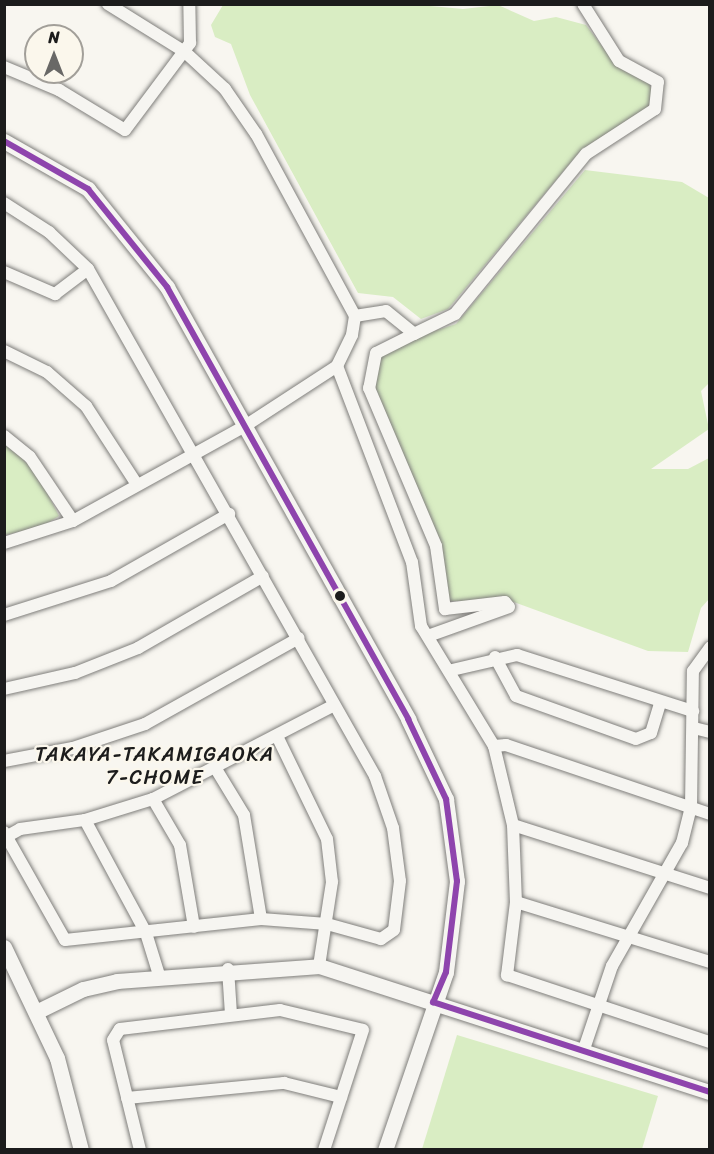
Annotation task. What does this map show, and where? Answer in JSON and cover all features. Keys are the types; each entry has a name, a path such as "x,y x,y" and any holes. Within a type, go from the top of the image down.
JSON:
{"street":[{"path":"4,543 73,521 136,483 245,426 337,366 355,316 256,134 225,89 185,52 108,4"},
{"path":"4,67 59,90 125,130 190,43 189,4"},
{"path":"428,636 509,607 505,602 445,609 436,546 369,388 376,353 454,314 586,154 655,109 658,82 619,61 583,4"},
{"path":"4,141 88,189 126,231 167,288 408,719 446,799 457,880 446,972 433,1002 385,1149"},
{"path":"4,203 49,232 88,269 229,514 375,776 393,828 400,880 394,930 381,939 327,924 261,920 65,940 5,836 20,829 85,820 153,799 216,769 334,705"},
{"path":"4,272 55,294 88,269"},
{"path":"355,316 386,311 414,334"},
{"path":"4,351 47,372 86,406 136,483"},
{"path":"337,366 412,562 421,626 452,670 494,746 513,825 516,902 507,975 710,1042"},
{"path":"4,436 30,457 73,521"},
{"path":"4,615 111,581 229,514"},
{"path":"4,688 75,673 138,648 263,576"},
{"path":"4,761 73,748 145,724 299,638"},
{"path":"583,1052 597,1003 628,938 668,875 690,808 694,728 693,671 709,649"},
{"path":"452,670 495,657 517,655 660,703 693,711"},
{"path":"495,657 516,696 636,739 651,733 660,703"},
{"path":"694,728 710,732"},
{"path":"278,735 327,839 332,882 319,966"},
{"path":"494,746 506,745 710,814"},
{"path":"216,769 244,815 261,920"},
{"path":"153,799 180,845 194,927"},
{"path":"85,820 146,933 159,975"},
{"path":"513,825 710,888"},
{"path":"516,902 710,962"},
{"path":"4,946 38,1011 57,1058 81,1149"},
{"path":"38,1011 83,989 159,975 228,969 319,966 710,1092"},
{"path":"228,969 231,1014"},
{"path":"140,1149 113,1040 120,1029 231,1014 280,1010 363,1030 324,1149"},
{"path":"127,1098 284,1083 341,1097"}],"green space":[{"path":"409,4 463,9 498,5 534,21 556,17 586,25 617,66 649,83 653,94 650,107 582,149 448,309 421,319 393,297 358,293 250,95 231,44 215,37 211,25 223,5"},
{"path":"585,170 682,182 709,198 710,382 701,391 709,429 651,469 688,469 709,458 709,599 701,608 688,652 648,651 511,601 443,601 433,546 369,389 384,347 456,324"},
{"path":"4,443 36,471 59,516 41,527 5,535"},
{"path":"457,1035 658,1096 642,1149 422,1149"}],"transit line":[{"path":"4,141 88,189 167,287 408,719 446,799 457,881 446,972 433,1002"},
{"path":"433,1002 710,1092"}],"district":[{"name":"TAKAYA-TAKAMIGAOKA 7-CHOME","path":"155,766"}]}
